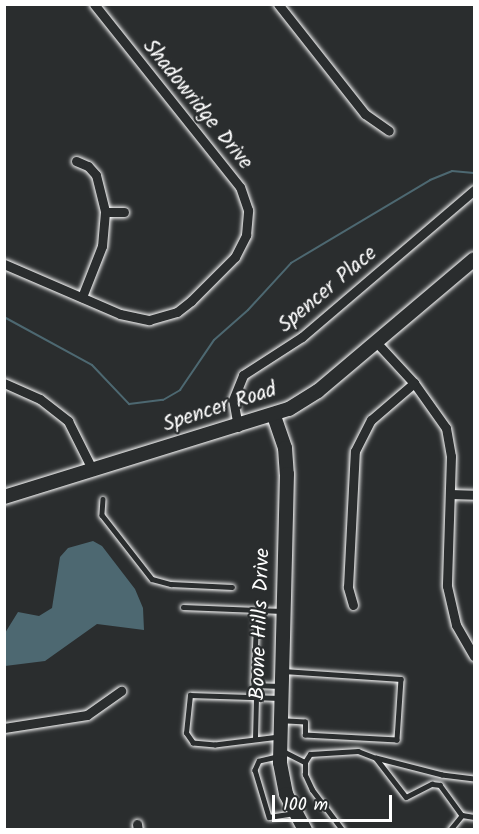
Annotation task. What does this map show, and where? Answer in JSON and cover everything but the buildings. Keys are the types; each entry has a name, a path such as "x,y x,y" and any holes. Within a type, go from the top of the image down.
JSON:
{"main road":[{"name":"Spencer Road","path":"4,497 274,416 318,391 474,259"},
{"name":"Boone Hills Drive","path":"274,416 286,467 279,748 284,784 305,830"}],"street":[{"name":"Shadowridge Drive","path":"4,264 137,319 177,312 235,257 248,225 248,210 240,187 94,4"},
{"path":"278,4 365,114 388,131"},
{"path":"76,161 88,166 96,175 105,212 102,246 82,297"},
{"name":"Spencer Place","path":"238,427 233,400 243,375 302,337 474,190"},
{"path":"105,212 124,212"},
{"path":"376,342 414,383 446,428 451,456 450,605 463,641 474,656"},
{"path":"4,383 40,399 68,421 93,471"},
{"path":"353,605 348,586 355,451 371,420 414,383"},
{"path":"450,494 474,495"},
{"path":"4,728 87,715 121,691"}],"lane":[{"path":"103,499 102,514 152,579 171,584 232,587"},
{"path":"183,607 282,611"},
{"path":"257,610 254,685 280,692"},
{"path":"279,720 305,722 305,735 397,740 401,679 280,671"},
{"path":"280,692 256,697 190,695 186,733 193,743 215,745 255,739 279,748 305,762"},
{"path":"255,739 256,697"},
{"path":"279,748 259,761 255,770 269,817 295,812"},
{"path":"342,830 312,790 305,775 305,762 310,754 352,752 442,775 474,779"},
{"path":"376,758 406,797 432,784 440,785 462,815 474,817"},
{"path":"440,785 442,775"},
{"path":"450,830 462,815"}],"water":[{"path":"93,541 102,546 135,589 143,608 144,630 97,624 45,661 5,666 5,633 18,612 39,616 52,608 60,557 68,548"}],"waterway":[{"path":"4,317 92,365 129,404 163,400 180,390 214,340 248,310 291,263 430,180 452,171 474,173"}]}
